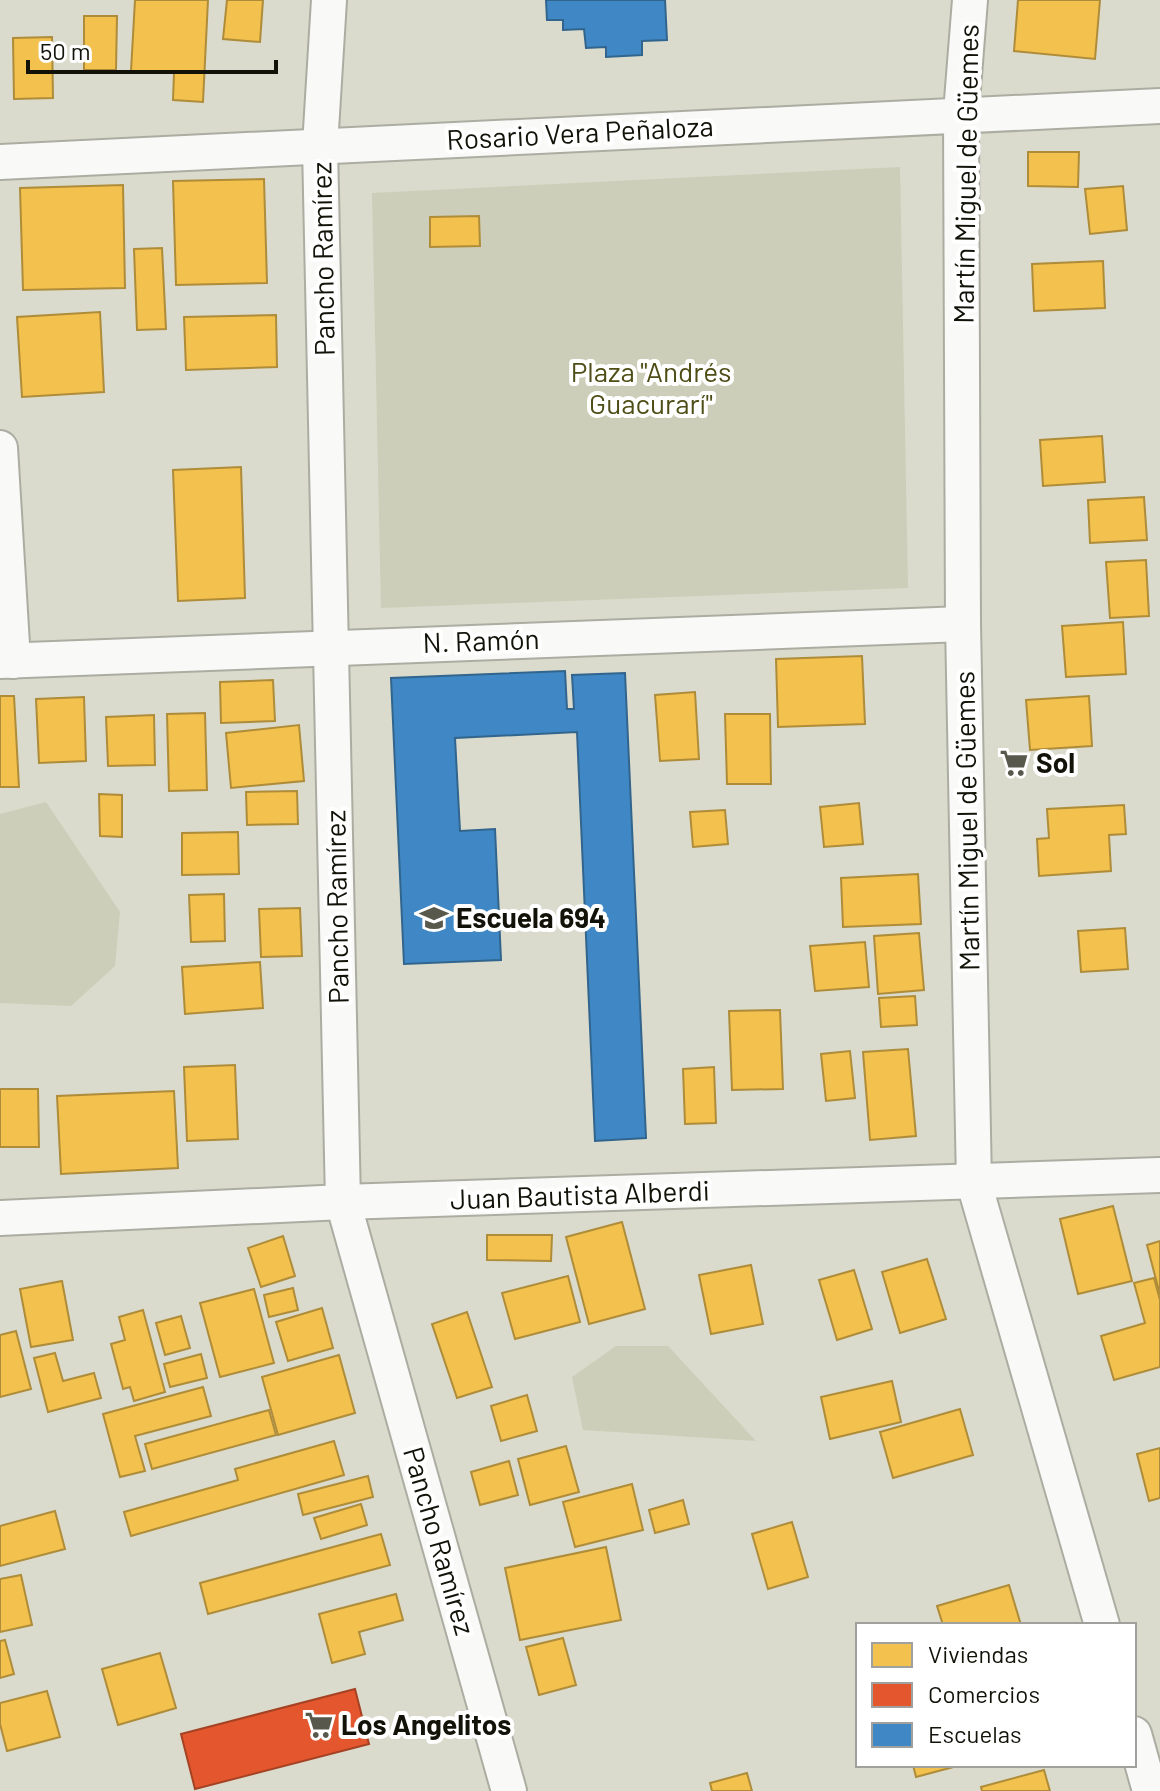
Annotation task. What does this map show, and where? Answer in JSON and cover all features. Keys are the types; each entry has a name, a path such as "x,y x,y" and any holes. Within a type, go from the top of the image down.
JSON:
{"street":[{"name":"Pancho Ramírez","path":"329,0 320,146 343,1202 509,1791"},
{"name":"Martín Miguel de Güemes","path":"970,0 961,113 963,624 974,1183 1101,1623"},
{"name":"Rosario Vera Peñaloza","path":"0,162 961,113 1160,106"},
{"path":"0,448 7,661"},
{"name":"N. Ramón","path":"7,661 963,624"},
{"name":"Juan Bautista Alberdi","path":"0,1218 343,1202 1160,1175"},
{"path":"1136,1741 1150,1791"}],"green space":[{"name":"Plaza \"Andrés Guacurarí\"","path":"900,167 908,588 381,608 372,193"},
{"path":"46,802 120,912 115,966 71,1006 0,1003 0,814"},
{"path":"616,1346 668,1346 756,1441 583,1430 572,1377"}],"building: Viviendas":[{"path":"135,0 208,0 203,102 173,100 174,73 131,71"},
{"path":"227,0 263,0 260,42 223,39"},
{"path":"1018,0 1100,0 1095,59 1014,51"},
{"path":"84,16 117,16 116,70 84,70"},
{"path":"52,37 53,98 14,99 13,38"},
{"path":"1028,152 1079,152 1078,187 1028,186"},
{"path":"264,179 267,283 176,285 173,181"},
{"path":"123,185 125,288 23,290 20,188"},
{"path":"1123,186 1127,230 1090,234 1085,189"},
{"path":"479,216 480,246 430,247 430,217"},
{"path":"162,248 166,329 137,330 134,249"},
{"path":"1103,261 1105,308 1034,311 1032,264"},
{"path":"100,312 104,392 22,397 17,317"},
{"path":"276,315 277,367 186,370 184,317"},
{"path":"1102,436 1105,482 1043,486 1040,440"},
{"path":"241,467 245,598 178,601 173,470"},
{"path":"1144,497 1147,540 1090,543 1088,500"},
{"path":"1146,560 1149,616 1110,618 1106,562"},
{"path":"1123,622 1126,674 1066,677 1062,626"},
{"path":"862,656 865,724 778,727 776,659"},
{"path":"273,680 275,721 221,723 220,682"},
{"path":"695,692 699,759 660,761 655,695"},
{"path":"0,696 14,696 19,787 0,787"},
{"path":"1089,696 1092,746 1030,750 1026,700"},
{"path":"84,697 86,761 39,763 36,699"},
{"path":"205,713 207,790 169,791 167,714"},
{"path":"725,714 770,714 771,784 727,784"},
{"path":"154,715 155,765 108,766 106,717"},
{"path":"299,725 304,781 231,788 226,733"},
{"path":"297,791 298,824 247,825 246,792"},
{"path":"99,794 122,795 122,837 100,836"},
{"path":"859,803 863,844 824,847 820,807"},
{"path":"1124,805 1126,834 1109,835 1111,871 1039,876 1037,839 1049,838 1047,809"},
{"path":"725,810 728,844 693,847 690,812"},
{"path":"238,832 239,874 182,875 182,833"},
{"path":"918,874 921,924 843,927 841,878"},
{"path":"224,894 225,941 191,942 189,895"},
{"path":"300,908 302,956 261,957 259,909"},
{"path":"1125,928 1128,969 1081,972 1078,931"},
{"path":"919,933 924,990 878,994 874,936"},
{"path":"865,942 869,987 815,991 810,946"},
{"path":"260,962 263,1008 185,1014 182,967"},
{"path":"915,996 917,1025 881,1027 879,998"},
{"path":"780,1010 783,1089 732,1090 729,1011"},
{"path":"908,1049 916,1136 870,1140 863,1052"},
{"path":"850,1051 855,1098 826,1101 821,1054"},
{"path":"235,1065 238,1139 187,1141 184,1067"},
{"path":"714,1067 716,1123 685,1124 683,1069"},
{"path":"0,1089 38,1089 39,1147 0,1147"},
{"path":"174,1091 178,1168 61,1174 57,1096"},
{"path":"1113,1206 1132,1281 1078,1294 1060,1219"},
{"path":"622,1222 645,1309 589,1324 566,1237"},
{"path":"487,1235 552,1235 551,1261 487,1260"},
{"path":"283,1236 295,1276 261,1287 248,1248"},
{"path":"1160,1241 1160,1295 1147,1245"},
{"path":"927,1259 946,1319 900,1333 882,1272"},
{"path":"751,1265 763,1324 711,1334 699,1275"},
{"path":"854,1270 872,1329 837,1340 819,1280"},
{"path":"568,1276 580,1322 515,1339 502,1293"},
{"path":"1154,1278 1160,1300 1160,1367 1114,1380 1101,1336 1145,1323 1134,1283"},
{"path":"62,1281 73,1340 31,1347 20,1289"},
{"path":"293,1288 298,1310 269,1317 264,1295"},
{"path":"254,1289 274,1363 220,1377 200,1303"},
{"path":"322,1308 333,1348 288,1361 276,1322"},
{"path":"143,1310 165,1392 134,1401 130,1387 123,1389 111,1344 125,1340 119,1317"},
{"path":"467,1312 492,1387 457,1398 432,1324"},
{"path":"181,1316 190,1348 165,1355 156,1323"},
{"path":"16,1331 31,1389 0,1397 0,1335"},
{"path":"55,1353 63,1381 94,1373 101,1398 48,1412 34,1358"},
{"path":"201,1354 207,1378 170,1387 164,1364"},
{"path":"339,1355 355,1413 278,1435 262,1377"},
{"path":"892,1381 901,1422 830,1439 821,1397"},
{"path":"203,1387 211,1416 135,1436 145,1471 120,1477 103,1414"},
{"path":"527,1395 537,1431 501,1441 491,1406"},
{"path":"960,1409 973,1455 893,1478 880,1432"},
{"path":"269,1410 276,1435 152,1469 145,1444"},
{"path":"334,1441 344,1475 131,1536 124,1512 238,1480 235,1469"},
{"path":"566,1446 579,1492 530,1505 518,1459"},
{"path":"1160,1448 1160,1498 1149,1501 1137,1454"},
{"path":"509,1461 518,1495 480,1505 471,1472"},
{"path":"368,1476 373,1497 303,1515 298,1494"},
{"path":"632,1484 643,1530 575,1547 563,1502"},
{"path":"683,1500 689,1524 655,1533 649,1510"},
{"path":"361,1504 367,1525 321,1539 314,1518"},
{"path":"55,1511 65,1549 0,1566 0,1526"},
{"path":"792,1522 808,1577 768,1589 752,1534"},
{"path":"381,1534 390,1565 208,1614 200,1583"},
{"path":"606,1547 621,1620 520,1640 505,1568"},
{"path":"21,1575 32,1625 0,1632 0,1579"},
{"path":"1009,1585 1020,1623 942,1623 937,1606"},
{"path":"396,1594 403,1620 359,1632 365,1654 332,1663 319,1614"},
{"path":"563,1638 576,1685 539,1695 526,1647"},
{"path":"5,1640 14,1674 0,1678 0,1641"},
{"path":"160,1653 176,1708 118,1725 102,1669"},
{"path":"47,1691 60,1737 7,1751 0,1724 0,1703"},
{"path":"914,1767 954,1767 916,1777"},
{"path":"1044,1770 1050,1791 982,1791 981,1787"},
{"path":"747,1773 752,1791 712,1791 710,1783"}],"building: Comercios":[{"path":"355,1689 369,1744 195,1789 181,1734"}],"building: Escuelas":[{"path":"546,0 665,0 667,40 642,41 642,55 606,57 606,47 586,48 584,29 563,30 563,20 547,20"},
{"path":"565,671 567,709 574,709 572,675 625,673 646,1138 595,1141 577,732 455,738 460,831 495,829 501,960 404,964 391,678"}],"place":[{"name":"Sol","path":"1014,763"},
{"name":"Escuela 694","path":"434,918"},
{"name":"Los Angelitos","path":"319,1725"}]}
